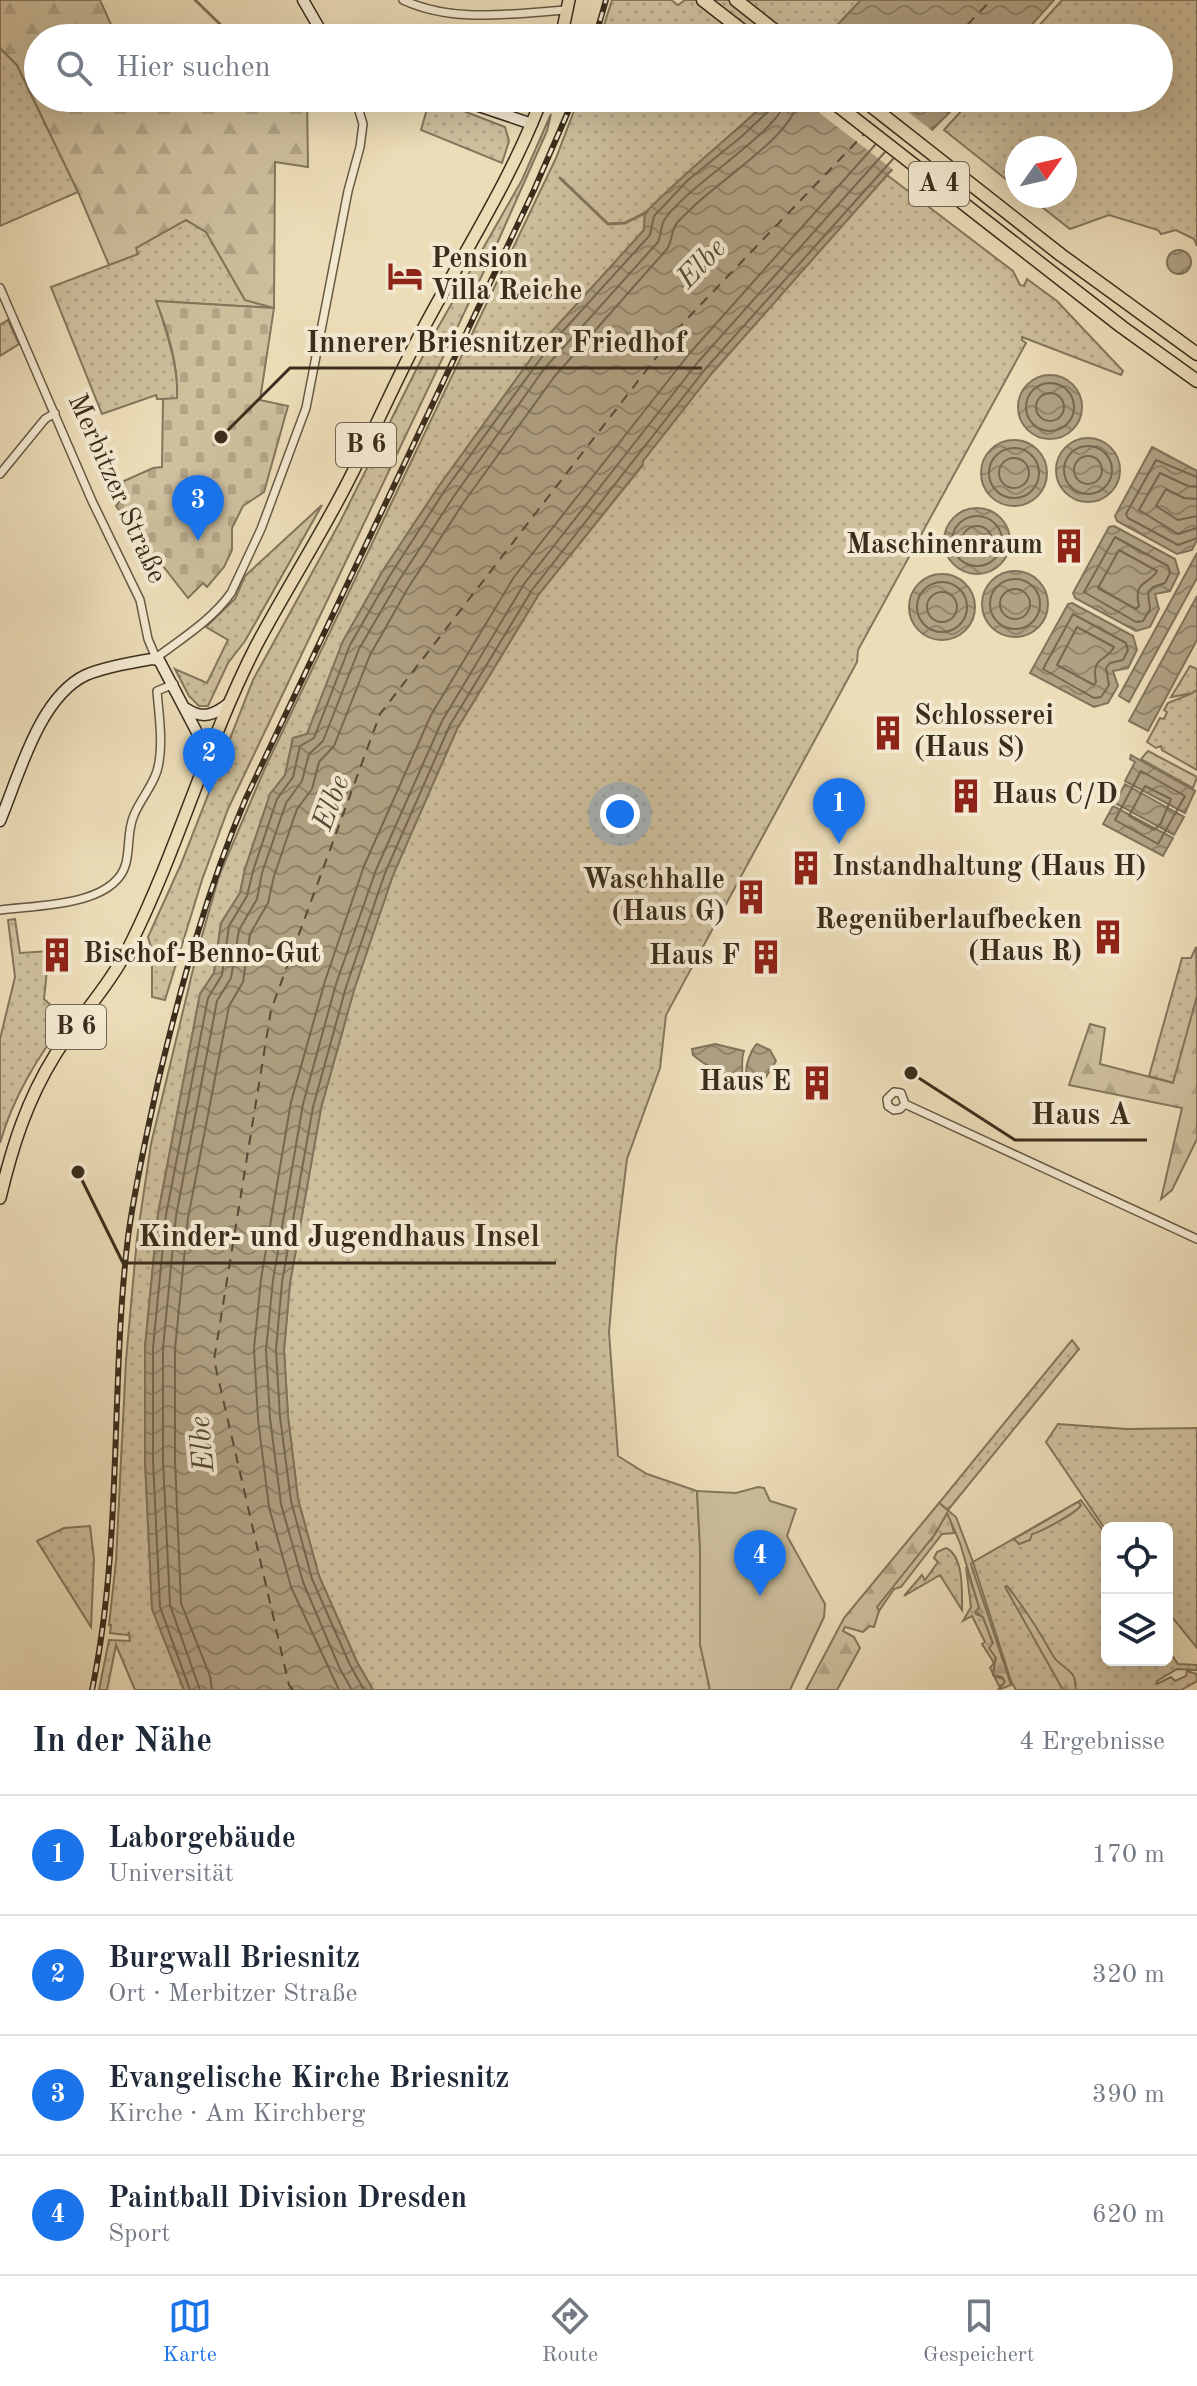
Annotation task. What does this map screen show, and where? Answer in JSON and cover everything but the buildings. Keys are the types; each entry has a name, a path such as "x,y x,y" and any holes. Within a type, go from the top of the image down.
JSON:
{"highway":[{"path":"703,0 734,24"},
{"path":"736,0 766,24"},
{"name":"A 4","path":"846,112 1049,271 1197,381"},
{"name":"A 4","path":"879,112 1061,255 1197,354"}],"main road":[{"name":"B 6","path":"0,1198 17,1130 28,1104 57,1052 114,974 130,945 168,862 228,704 257,645 350,478 424,328 503,188 537,112"}],"street":[{"path":"303,0 317,24"},
{"path":"403,0 437,12 463,15 568,5"},
{"path":"0,821 34,738 68,687 91,673 156,658 224,603 241,572 266,517 306,408 348,191 360,147 363,124 359,112"},
{"path":"496,112 532,124"},
{"name":"Merbitzer Straße","path":"0,288 92,501 140,600 148,639 156,658 165,666 202,742 212,747"},
{"path":"0,474 45,419 55,413"},
{"path":"0,910 87,898 101,893 121,875 126,865 132,819 158,770 157,691 174,684"},
{"path":"186,708 204,716 228,704"},
{"path":"905,1104 1197,1239"}],"green space":[{"path":"0,0 100,0 111,24 24,24 24,80 17,65 0,48"},
{"path":"612,0 671,0 678,5 685,0 861,0 838,24 604,24"},
{"path":"1062,0 1197,0 1197,246 1194,239 1176,230 1161,234 1158,230 1109,215 1070,229 1043,208 1077,208 1077,136 1005,136 1005,178 944,130 960,112 1173,112 1173,24 1041,24"},
{"path":"0,48 17,65 24,80 24,112 40,112 78,192 0,226"},
{"path":"40,112 307,112 308,167 275,162 274,308 245,300 206,232 186,220 136,248 138,254 109,265"},
{"path":"426,112 466,112 505,127 509,141 502,163 421,130"},
{"path":"574,112 755,112 645,213 644,230 546,338 439,486 382,572 343,642 307,734 293,738 285,775 270,795 240,893 221,923 214,973 200,994 158,1214 145,1347 145,1461 152,1608 184,1690 135,1690 116,1645 107,1690 99,1690 109,1640 130,1641 129,1633 110,1633 109,1625 137,1238 151,1144 219,876 265,768 556,158"},
{"path":"551,114 547,131 495,248 228,809 202,880 165,1000 152,997 152,950 148,937 181,864 253,680 340,522 432,338 522,180"},
{"path":"887,175 1013,271 1020,285 1024,286 1027,279 1057,301 1123,371 1121,375 1022,337 1026,343 858,650 857,662 666,1015 660,1068 627,1159 609,1332 618,1456 647,1474 697,1491 700,1644 710,1690 373,1690 357,1662 319,1576 298,1499 284,1350 290,1283 321,1108 354,990 393,875 457,729 539,594 712,373"},
{"path":"186,220 206,232 245,300 274,308 157,301 174,361 177,399 157,399 156,395 102,414 51,287 138,254 136,248"},
{"path":"156,301 274,308 260,400 288,406 264,492 243,506 232,528 232,550 224,567 207,587 203,583 188,598 116,506 122,498 124,481 162,467 163,399 177,398 172,348"},
{"path":"8,320 19,344 0,356 0,325"},
{"path":"322,505 245,641 228,663 208,706 199,706 189,696 175,669 207,683 228,640 206,627 235,599 245,576"},
{"path":"1190,666 1197,669 1197,690 1193,692 1197,691 1197,770 1162,750 1161,746 1156,748 1147,742 1160,718 1164,719 1168,703 1193,693 1171,697"},
{"path":"1148,751 1197,777 1193,788 1141,759"},
{"path":"15,919 20,953 49,951 44,999 66,1019 27,1078 0,1143 0,1039 15,977 8,920"},
{"path":"1196,947 1197,996 1174,1083 1149,1076 1182,958 1191,958"},
{"path":"1197,996 1197,1139 1172,1190 1161,1199 1182,1108 1069,1085 1090,1024 1105,1028 1100,1064 1173,1083"},
{"path":"1072,1340 1079,1349 948,1510 939,1503"},
{"path":"1058,1424 1127,1429 1197,1428 1197,1648 1173,1618 1173,1522 1101,1523 1046,1442"},
{"path":"764,1488 770,1501 796,1509 787,1536 825,1604 824,1617 790,1690 710,1690 700,1644 697,1491 736,1493"},
{"path":"1081,1500 1101,1528 1101,1666 1173,1666 1173,1657 1178,1664 1197,1665 1197,1670 1177,1669 1157,1684 1171,1677 1175,1681 1186,1676 1187,1671 1197,1674 1197,1681 1181,1690 1016,1690 973,1562"},
{"path":"1078,1502 1081,1505 1073,1512 1032,1534 1030,1540 1019,1544 1014,1539"},
{"path":"939,1503 956,1517 1011,1685 998,1690 1005,1682 1002,1677 993,1675 996,1658 989,1648 993,1643 983,1617 975,1612 978,1604 960,1543 947,1513 935,1534 877,1607 879,1611 874,1627 870,1626 863,1632 845,1627 843,1631 854,1637 860,1648 837,1690 806,1690 844,1618"},
{"path":"947,1513 954,1533 942,1534 879,1611 876,1607 935,1534"},
{"path":"90,1526 94,1559 91,1627 37,1541 64,1528"},
{"path":"946,1548 952,1552 959,1566 962,1610 940,1575 904,1596 922,1575 925,1580 938,1562 934,1558 937,1552"},
{"path":"966,1567 979,1607 976,1614 983,1617 993,1644 996,1658 993,1671 996,1677 1004,1679 1004,1684 999,1686 990,1668 994,1663 982,1644 985,1642 972,1616 963,1621 971,1607"},
{"path":"1007,1586 1054,1657 1072,1674 1076,1690 1063,1690"}],"water":[{"path":"861,0 1054,0 1033,24 838,24"},
{"name":"Elbe","path":"755,112 950,112 887,175 712,373 539,594 457,729 393,875 354,990 321,1108 290,1283 284,1350 298,1499 319,1576 357,1662 373,1690 184,1690 152,1609 145,1461 145,1347 158,1214 200,994 214,973 221,923 240,893 270,794 285,775 293,738 307,734 343,641 382,572 439,486 546,338 644,230 645,213"},
{"path":"1179,250 1188,253 1191,262 1188,271 1179,274 1170,271 1167,262 1170,253"},
{"path":"1044,375 1056,375 1073,384 1080,395 1080,419 1073,430 1056,439 1044,439 1032,434 1023,425 1018,413 1018,401 1023,389 1032,380"},
{"path":"1082,438 1094,438 1111,447 1118,458 1118,482 1111,493 1094,502 1082,502 1070,497 1061,488 1056,476 1056,464 1061,452 1070,443"},
{"path":"1014,440 1037,450 1047,473 1037,496 1014,506 991,496 981,473 991,450"},
{"path":"1152,447 1197,471 1197,540 1192,550 1177,554 1117,521 1115,516"},
{"path":"977,508 990,511 1000,518 1007,528 1010,541 1007,554 1000,564 990,571 977,574 964,571 954,564 947,554 944,541 947,528 954,518 964,511"},
{"path":"1114,526 1175,559 1179,573 1170,591 1155,594 1159,609 1150,627 1136,631 1075,598 1073,593 1109,527"},
{"path":"1197,553 1197,578 1129,702 1119,696"},
{"path":"1015,571 1028,574 1038,581 1045,591 1048,604 1045,617 1038,627 1028,634 1015,637 1002,634 992,627 985,617 982,604 985,591 992,581 1002,574"},
{"path":"942,574 955,577 965,584 972,594 975,607 972,620 965,630 955,637 942,640 929,637 919,630 912,620 909,607 912,594 919,584 929,577"},
{"path":"1197,596 1197,640 1148,731 1129,721"},
{"path":"1072,603 1133,636 1137,650 1128,668 1113,671 1118,686 1108,703 1094,707 1030,673 1068,604"},
{"path":"1131,755 1195,791 1185,813 1125,781 1135,762 1130,759"},
{"path":"1125,784 1184,817 1174,835 1115,803"},
{"path":"1113,806 1173,838 1163,856 1103,824"},
{"path":"715,1044 744,1051 741,1079 711,1067 693,1055 692,1049"},
{"path":"757,1044 770,1050 776,1061 764,1080 757,1082 746,1071"}],"pier":[{"path":"818,112 908,112 935,133 896,172"}],"waterway":[{"path":"195,0 220,24"},
{"path":"560,178 608,224 625,223 647,212"}],"ferry route":[{"path":"968,24 991,0"},
{"path":"293,1690 289,1685 214,1360 271,1010 380,714 683,323 864,134"}],"railway":[{"path":"599,24 606,0"},
{"path":"92,1690 108,1577 128,1237 158,1082 196,938 246,798 534,190 568,112"}],"place":[{"name":"Pension Villa Reiche","path":"405,276"},
{"name":"Innerer Briesnitzer Friedhof","path":"221,437"},
{"name":"Evangelische Kirche Briesnitz","path":"198,541"},
{"name":"Maschinenraum","path":"1069,546"},
{"name":"Schlosserei (Haus S)","path":"888,733"},
{"name":"Burgwall Briesnitz","path":"209,794"},
{"name":"Haus C/D","path":"966,796"},
{"name":"Laborgebäude","path":"839,844"},
{"name":"Instandhaltung (Haus H)","path":"806,868"},
{"name":"Waschhalle (Haus G)","path":"751,897"},
{"name":"Regenüberlaufbecken (Haus R)","path":"1108,937"},
{"name":"Bischof-Benno-Gut","path":"57,955"},
{"name":"Haus F","path":"766,957"},
{"name":"Haus A","path":"911,1073"},
{"name":"Haus E","path":"817,1083"},
{"name":"Kinder- und Jugendhaus Insel","path":"78,1172"},
{"name":"Paintball Division Dresden","path":"760,1596"}]}
